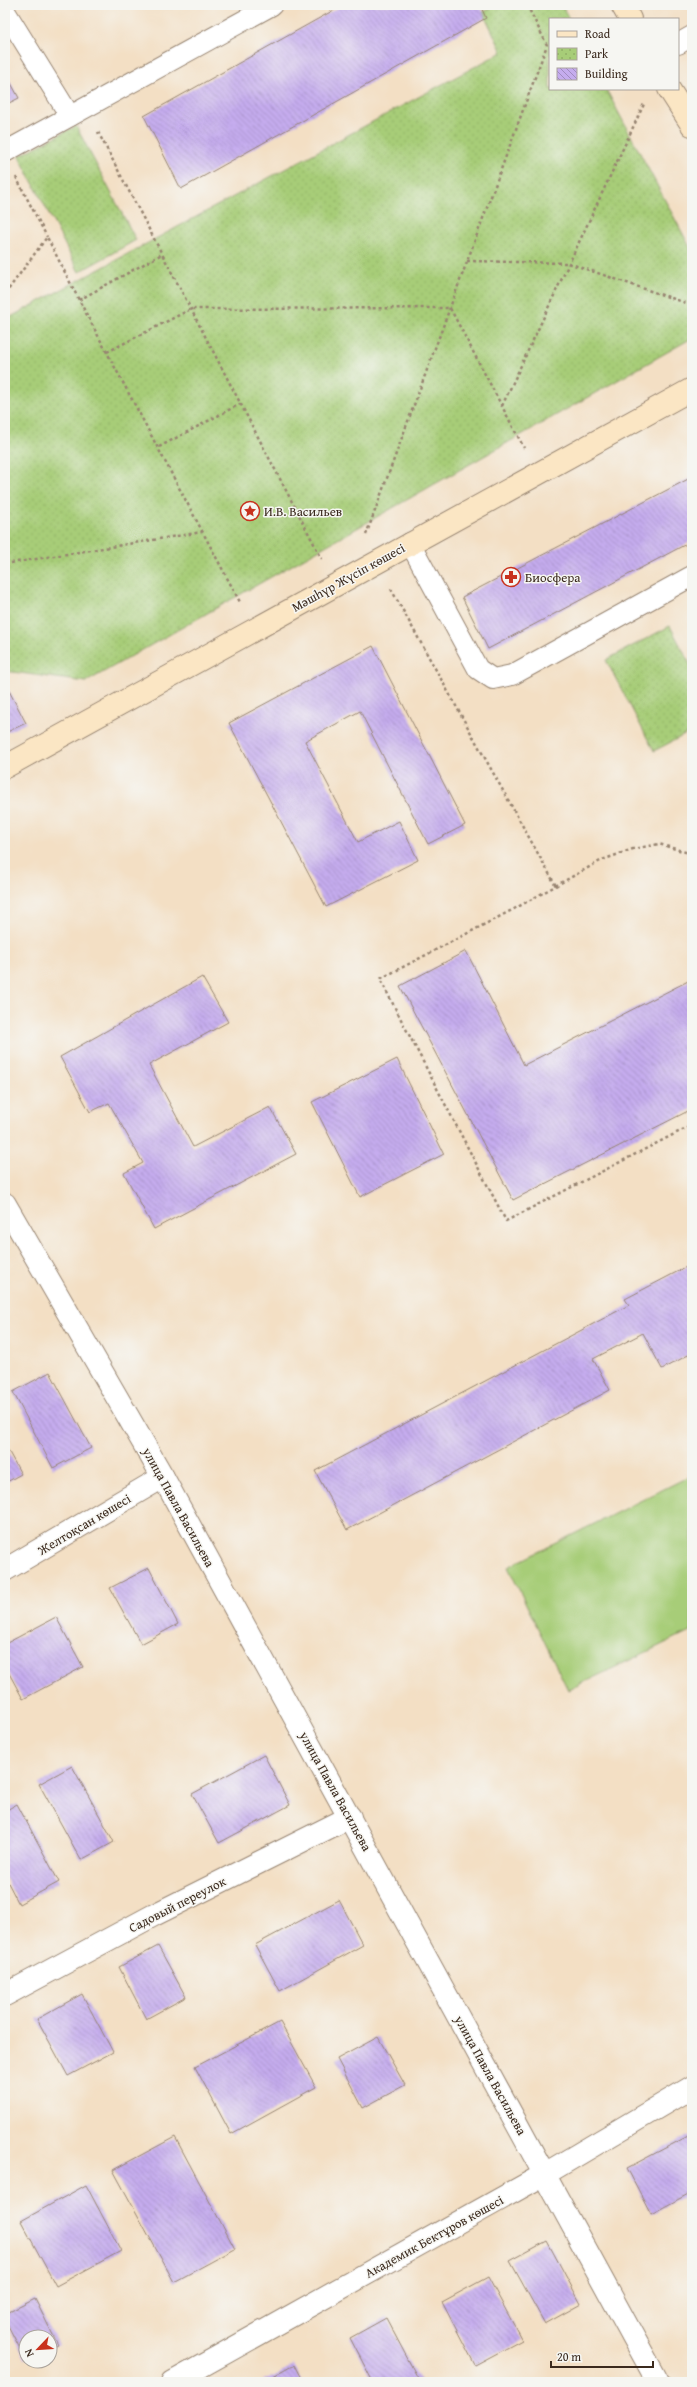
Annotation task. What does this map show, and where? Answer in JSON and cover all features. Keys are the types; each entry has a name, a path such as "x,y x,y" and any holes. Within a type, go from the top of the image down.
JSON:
{"street":[{"path":"622,5 629,18"},
{"path":"670,90 692,125"},
{"name":"Мәшһүр Жүсіп көшесі","path":"5,767 375,562 692,389"},
{"name":"улица Павла Васильева","path":"5,1204 163,1477 658,2382"},
{"name":"Желтоқсан көшесі","path":"5,1570 163,1477"},
{"name":"Садовый переулок","path":"5,1995 154,1915 350,1817"},
{"name":"Академик Бектұров көшесі","path":"173,2382 545,2174 692,2087"}],"lane":[{"path":"9,161 77,112 272,5"},
{"path":"5,11 77,112"},
{"path":"679,43 692,36"},
{"path":"410,543 478,669 494,679 512,675 692,576"}],"path":[{"path":"527,5 547,45 364,541 556,886"},
{"path":"502,406 645,101"},
{"path":"77,112 162,254 324,563"},
{"path":"9,161 79,300 243,607"},
{"path":"5,294 47,237"},
{"path":"79,300 162,254"},
{"path":"467,261 568,263 692,305"},
{"path":"107,352 191,309 450,308"},
{"path":"450,308 518,437"},
{"path":"159,448 240,404"},
{"path":"5,564 202,532"},
{"path":"692,854 659,844 633,849 602,860 380,979 506,1221 692,1125"}],"green space":[{"path":"499,5 562,5 568,18 549,18 549,90 607,90 692,251 692,338 86,682 5,671 5,320 502,52 483,12"},
{"path":"76,126 136,240 79,272 19,156"},
{"path":"670,626 692,668 692,731 654,751 606,660"},
{"path":"692,1475 692,1630 568,1690 508,1567"}],"building":[{"path":"343,5 480,5 486,18 181,189 144,116"},
{"path":"5,72 19,98 5,105"},
{"path":"692,477 692,541 488,649 462,597"},
{"path":"373,646 465,825 428,844 360,711 305,741 358,842 399,821 418,860 326,907 229,723"},
{"path":"7,687 26,723 5,733 5,688"},
{"path":"466,951 524,1065 692,979 692,1109 513,1200 400,986"},
{"path":"202,977 228,1022 149,1065 193,1147 270,1107 296,1154 154,1229 124,1173 143,1163 109,1103 90,1112 60,1057"},
{"path":"397,1059 444,1154 360,1197 312,1102"},
{"path":"692,1264 692,1353 662,1369 643,1333 593,1359 610,1390 347,1530 315,1471 629,1305 625,1299"},
{"path":"50,1372 91,1448 53,1468 13,1392"},
{"path":"5,1445 21,1474 5,1483"},
{"path":"149,1568 178,1624 141,1644 110,1588"},
{"path":"56,1617 83,1667 23,1699 5,1666 5,1644"},
{"path":"264,1755 290,1805 219,1843 192,1794"},
{"path":"72,1766 114,1842 81,1860 39,1784"},
{"path":"17,1804 59,1882 19,1904 5,1877 5,1811"},
{"path":"339,1900 363,1945 280,1991 255,1945"},
{"path":"158,1946 186,1997 146,2019 119,1967"},
{"path":"82,1994 113,2052 68,2076 37,2019"},
{"path":"280,2022 316,2087 231,2134 195,2067"},
{"path":"378,2037 405,2085 363,2108 337,2059"},
{"path":"692,2134 692,2192 651,2214 627,2168"},
{"path":"175,2137 235,2249 174,2282 113,2170"},
{"path":"86,2185 121,2251 56,2286 21,2221"},
{"path":"547,2241 581,2304 545,2324 510,2261"},
{"path":"488,2277 522,2340 475,2365 442,2302"},
{"path":"35,2299 50,2329 18,2329 18,2345 5,2320 5,2314"},
{"path":"386,2318 420,2382 373,2382 350,2338"},
{"path":"294,2365 303,2382 263,2382"}],"place":[{"name":"И.В. Васильев","path":"250,511"},
{"name":"Биосфера","path":"511,577"}]}
